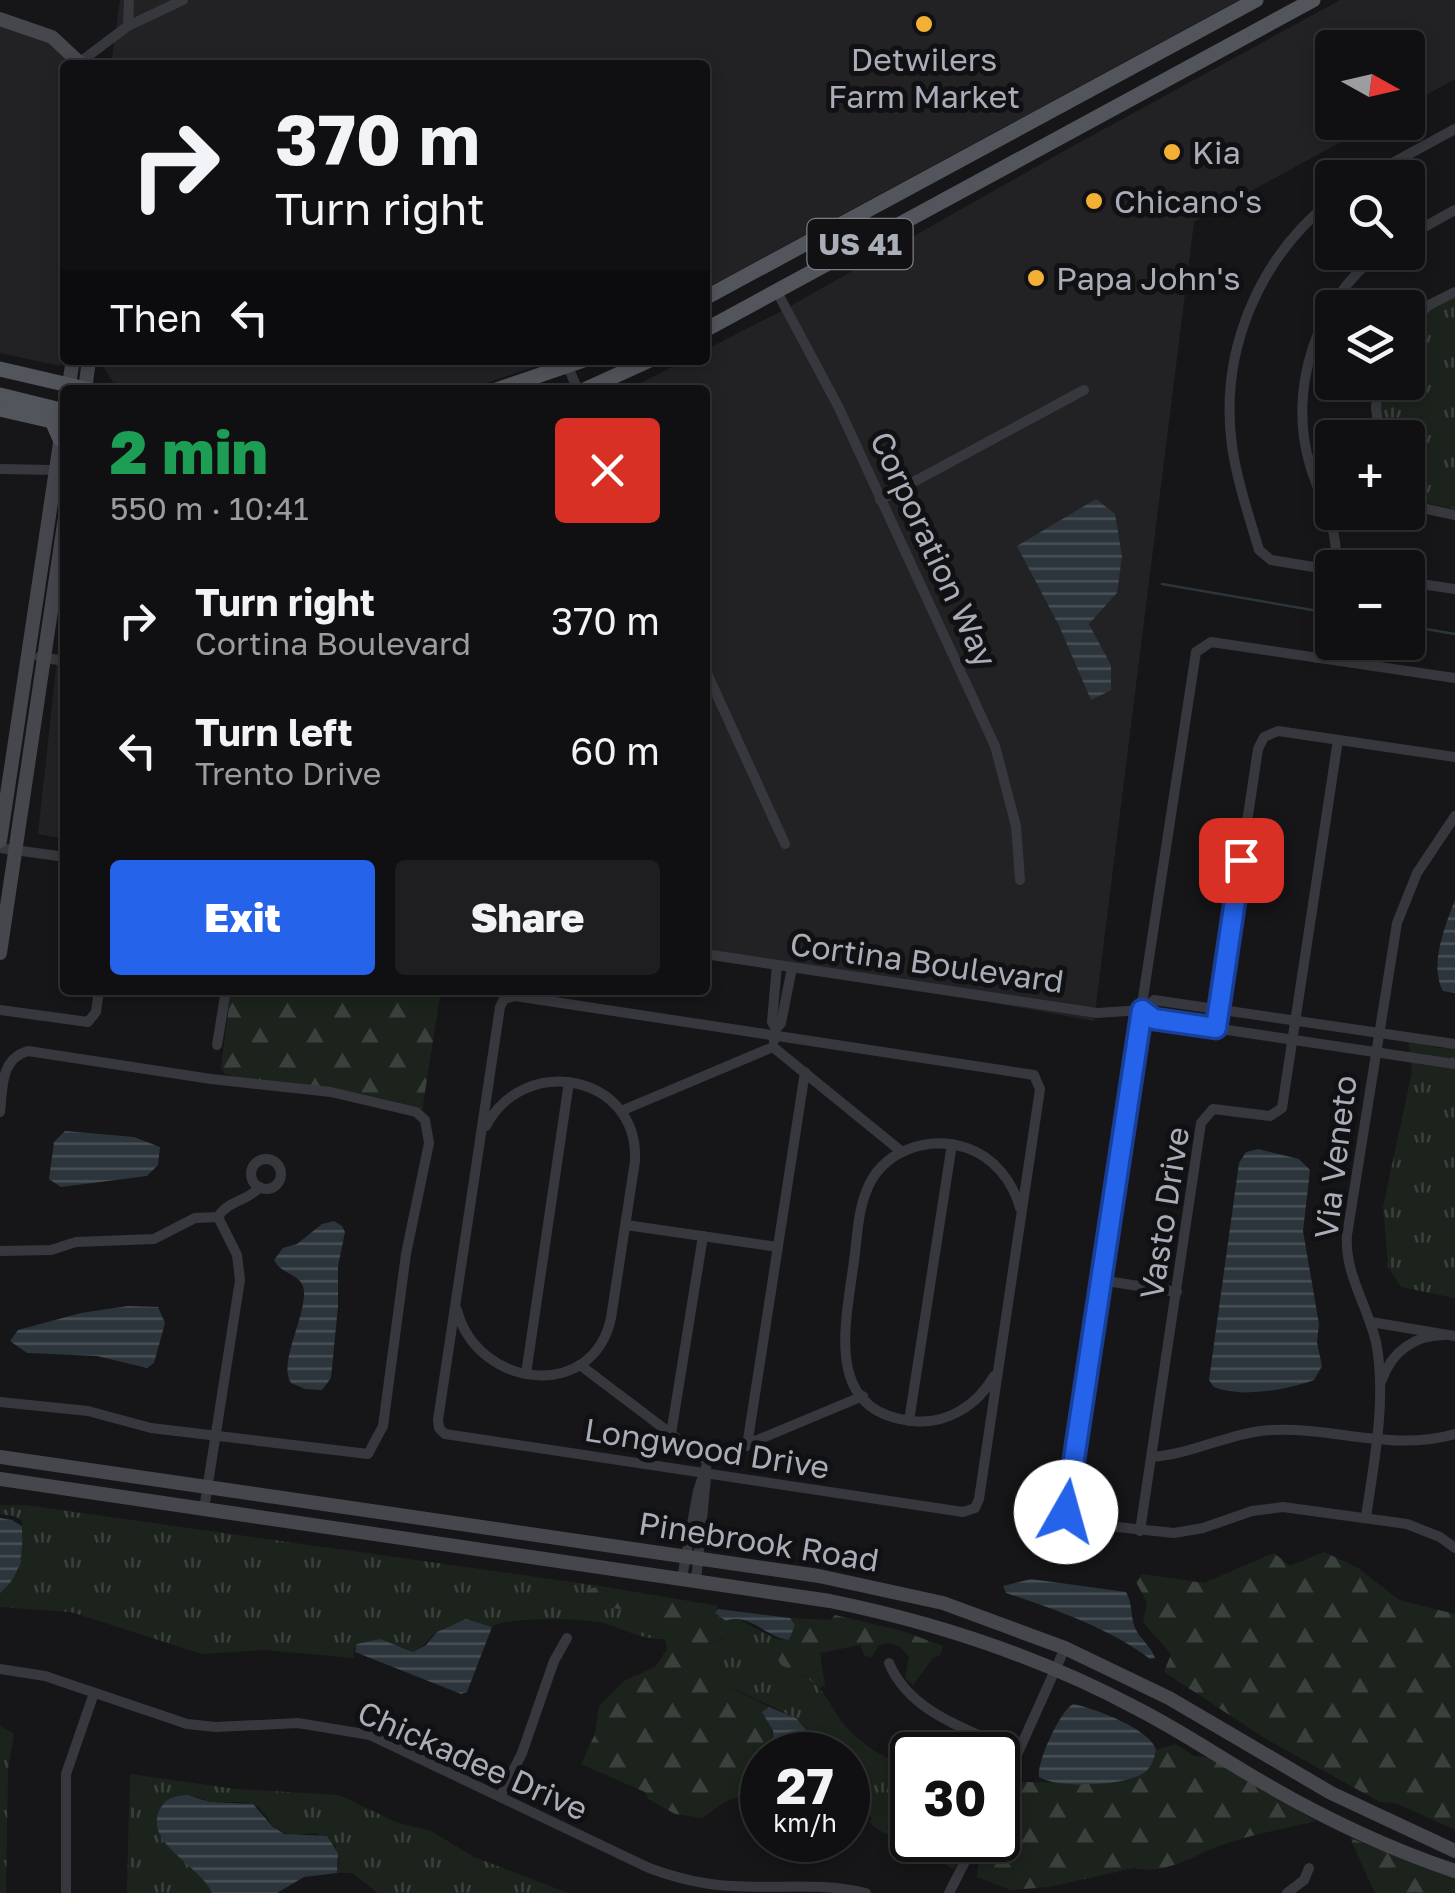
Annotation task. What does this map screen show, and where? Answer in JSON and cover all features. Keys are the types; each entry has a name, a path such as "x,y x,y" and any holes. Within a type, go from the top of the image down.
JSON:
{"main road":[{"name":"US 41","path":"710,295 1256,0"},
{"name":"US 41","path":"710,327 1289,8 1313,0"},
{"path":"1041,148 1042,133 1049,122 1173,54 1192,35"},
{"path":"1028,124 1041,148"},
{"path":"882,232 909,211 1016,153 1027,136 1028,124"},
{"path":"776,290 792,253"},
{"path":"511,385 570,365"},
{"path":"592,385 638,365"},
{"path":"0,369 64,385"},
{"path":"0,394 60,409"},
{"path":"0,409 52,421 60,439"}],"street":[{"path":"128,0 128,26"},
{"path":"85,60 128,26 183,0"},
{"path":"0,18 40,31 78,60"},
{"path":"1399,160 1455,129"},
{"path":"1425,227 1455,210"},
{"path":"1315,216 1292,238 1258,289 1240,335 1229,407 1232,450 1259,550 1271,560 1315,566"},
{"path":"1334,550 1333,522 1314,478 1304,438 1305,378 1328,313 1363,270"},
{"name":"Corporation Way","path":"776,290 838,406 995,746 1010,796 1020,880"},
{"path":"1425,310 1455,292"},
{"path":"880,500 1084,390"},
{"path":"36,656 60,439"},
{"path":"0,469 56,470"},
{"path":"1425,509 1455,515"},
{"path":"0,953 5,846 36,656 60,542"},
{"path":"1425,585 1455,589"},
{"path":"1315,658 1211,642 1196,652 1065,1506 1070,1518 1079,1523 1140,1531 1190,1531 1283,1507 1419,1527 1455,1548"},
{"path":"36,656 60,660"},
{"path":"1330,660 1455,678"},
{"path":"710,680 785,844"},
{"path":"1216,1028 1259,744 1268,734 1278,731 1455,758"},
{"name":"Vasto Drive","path":"1140,1531 1203,1117 1219,1108 1267,1116 1280,1112 1338,740"},
{"name":"Via Veneto","path":"1366,1517 1380,1390 1371,1322 1349,1266 1346,1246 1391,948 1404,902 1429,850 1455,816"},
{"path":"5,846 60,856"},
{"name":"Cortina Boulevard","path":"710,955 1098,1013 1142,1010 1154,1000 1455,1044"},
{"path":"777,965 774,1037 805,1072 902,1152"},
{"path":"621,1111 774,1037 781,1023 792,968"},
{"path":"0,1010 88,1022 96,1012 98,995"},
{"path":"217,1045 225,995"},
{"name":"Longwood Drive","path":"508,997 774,1037 1034,1075 1040,1089 979,1499 971,1511 706,1467 442,1433 438,1420 500,1007 508,997"},
{"name":"Cortina Boulevard","path":"1142,1010 1154,1019 1455,1064"},
{"path":"0,1112 6,1068 21,1053 38,1052 212,1079 331,1092 413,1110 426,1120 429,1143 406,1254 383,1426 371,1452 361,1455 216,1437 128,1424 88,1411 0,1402"},
{"path":"747,1446 805,1072"},
{"path":"456,1299 460,1320 484,1355 500,1366 526,1374 555,1374 580,1365 596,1351 609,1329 626,1225 636,1153 633,1135 621,1111 596,1090 568,1082 544,1082 517,1092 496,1109 480,1142"},
{"path":"526,1374 568,1082"},
{"path":"998,1367 982,1394 961,1410 938,1420 909,1421 882,1413 863,1396 847,1369 843,1344 862,1205 877,1173 902,1152 925,1144 952,1144 980,1154 1000,1170 1017,1197 1022,1219"},
{"path":"909,1421 952,1144"},
{"path":"0,1252 52,1250 76,1242 154,1239 195,1218 218,1217 227,1206 255,1194 260,1187"},
{"path":"204,1509 240,1280 237,1255 218,1217"},
{"path":"626,1225 778,1247"},
{"path":"671,1434 703,1236"},
{"path":"1100,1280 1177,1292"},
{"path":"1371,1322 1449,1336"},
{"path":"1380,1390 1387,1366 1399,1352 1420,1338 1449,1336"},
{"path":"580,1365 671,1434 706,1467 706,1492 689,1579"},
{"path":"706,1467 863,1396"},
{"path":"1152,1457 1181,1454 1234,1436 1267,1430 1420,1442 1455,1434"},
{"name":"Pinebrook Road","path":"0,1456 692,1556 834,1578 912,1595 974,1613 1064,1648 1169,1698 1331,1792 1455,1851"},
{"name":"Pinebrook Road","path":"0,1478 689,1579 902,1618 972,1638 1055,1670 1139,1709 1315,1812 1398,1851 1455,1871"},
{"path":"501,1796 522,1753 549,1672 567,1638"},
{"path":"1020,1748 1064,1648"},
{"path":"889,1663 901,1685 927,1707 978,1732"},
{"name":"Chickadee Drive","path":"0,1669 44,1676 188,1724 216,1727 298,1722 384,1740 649,1868 680,1878 734,1886 818,1886 866,1893"},
{"path":"66,1893 66,1774 94,1693"},
{"path":"948,1893 964,1862"},
{"path":"1287,1893 1304,1880 1309,1868"}],"shaded area":[{"path":"120,0 1239,0 710,286 710,60 112,60"},
{"path":"1340,0 1455,0 1455,79 1425,96 1425,30 1315,30 1315,140 1345,140 1194,222 1094,1021 710,952 710,385 637,385 676,365 710,365 710,347","holes":["1034,579 1117,593 1089,624 1111,665 1060,628"]},
{"path":"0,23 50,41 71,60 60,60 60,366 0,353"},
{"path":"102,365 540,365 481,385 113,382"},
{"path":"1096,499 1115,514 1122,556 1117,593 1089,624 1111,665 1111,690 1091,700 1060,628 1017,546"},
{"path":"60,631 60,838 38,834"},
{"path":"1455,900 1455,993 1443,991 1438,958"},
{"path":"65,1131 134,1137 160,1147 158,1165 147,1176 61,1187 49,1179 54,1142"},
{"path":"1258,1149 1299,1159 1310,1170 1303,1231 1322,1366 1314,1380 1303,1384 1238,1392 1214,1387 1209,1380 1239,1163 1246,1152"},
{"path":"334,1221 345,1232 338,1266 331,1378 322,1390 305,1389 291,1383 288,1375 303,1286 274,1260 283,1248 297,1244 322,1224"},
{"path":"128,1306 158,1307 165,1323 154,1363 147,1368 97,1356 27,1353 10,1341 18,1330 81,1313"},
{"path":"0,1518 22,1526 22,1536 17,1571 0,1593"},
{"path":"1031,1579 1126,1592 1135,1628 1155,1658 1150,1659 1081,1620 1006,1593 1003,1586"},
{"path":"718,1609 790,1618 795,1625 789,1640 742,1620 726,1621 715,1613"},
{"path":"466,1619 492,1627 467,1692 461,1694 355,1652 357,1644 380,1639 413,1652 437,1632"},
{"path":"1073,1704 1133,1727 1152,1742 1156,1750 1147,1770 1136,1777 1092,1784 1061,1783 1039,1777 1050,1738"},
{"path":"769,1707 796,1718 808,1732 773,1732 762,1712"},
{"path":"187,1795 210,1802 253,1804 284,1834 327,1836 338,1853 337,1873 304,1877 277,1893 212,1893 159,1833 157,1821 162,1805 171,1798"}],"green space":[{"path":"1455,296 1455,509 1425,503 1425,420 1383,420 1380,402 1425,400 1425,315"},
{"path":"230,995 440,995 421,1117 225,1074 221,1067"},
{"path":"1408,1037 1437,1048 1455,1047 1455,1298 1401,1287 1388,1267 1383,1207 1412,1072"},
{"path":"0,1505 25,1505 600,1586 589,1589 588,1604 645,1616 661,1629 666,1639 594,1621 547,1619 492,1627 454,1625 439,1631 413,1652 403,1647 354,1648 354,1658 265,1650 202,1654 71,1612 0,1607 0,1593 13,1578 20,1561 22,1521 0,1514"},
{"path":"1324,1552 1358,1568 1399,1600 1455,1614 1455,1830 1396,1803 1380,1802 1266,1739 1164,1672 1171,1654 1143,1622 1147,1602 1136,1582 1142,1574 1204,1583 1274,1553 1290,1566"},
{"path":"600,1586 718,1606 715,1613 726,1621 725,1636 708,1646 718,1681 769,1707 762,1712 772,1732 740,1732 740,1797 724,1802 702,1818 675,1814 648,1799 645,1792 581,1764 595,1734 599,1706 624,1681 655,1667 667,1649 658,1626 649,1619 588,1604 584,1594"},
{"path":"835,1615 902,1631 943,1646 940,1655 933,1658 913,1685 905,1678 909,1657 892,1644 879,1645 872,1657 865,1656 860,1645 820,1653 825,1686 819,1688 806,1676 781,1665 776,1655 776,1639 789,1640 795,1625 790,1618 830,1620"},
{"path":"736,1618 776,1639 784,1664 819,1688 851,1732 808,1732 796,1718 718,1681 708,1646 725,1637 726,1621"},
{"path":"0,1726 14,1734 8,1770 6,1893 0,1893"},
{"path":"1176,1744 1194,1756 1207,1757 1316,1821 1231,1842 1160,1869 1134,1868 1049,1887 1011,1890 977,1877 980,1862 1020,1862 1023,1782 1100,1783 1152,1763 1156,1750"},
{"path":"870,1747 890,1759 890,1836 877,1829 870,1822"},
{"path":"130,1774 235,1789 339,1795 398,1823 431,1831 474,1857 568,1893 378,1893 352,1873 337,1873 335,1845 316,1833 294,1835 277,1831 260,1808 245,1802 210,1802 198,1797 162,1805 156,1822 167,1842 200,1874 212,1893 127,1893"},
{"path":"1350,1838 1455,1878 1455,1893 1375,1893"}],"waterway":[{"path":"1162,584 1315,610"},
{"path":"1425,629 1455,634"}],"place":[{"name":"Detwilers Farm Market","path":"924,24"},
{"name":"Kia","path":"1172,152"},
{"name":"Chicano's","path":"1094,201"},
{"name":"Papa John's","path":"1036,278"}],"route":[{"path":"1066,1512 1142,1010 1154,1019 1216,1028 1241,860"}]}
